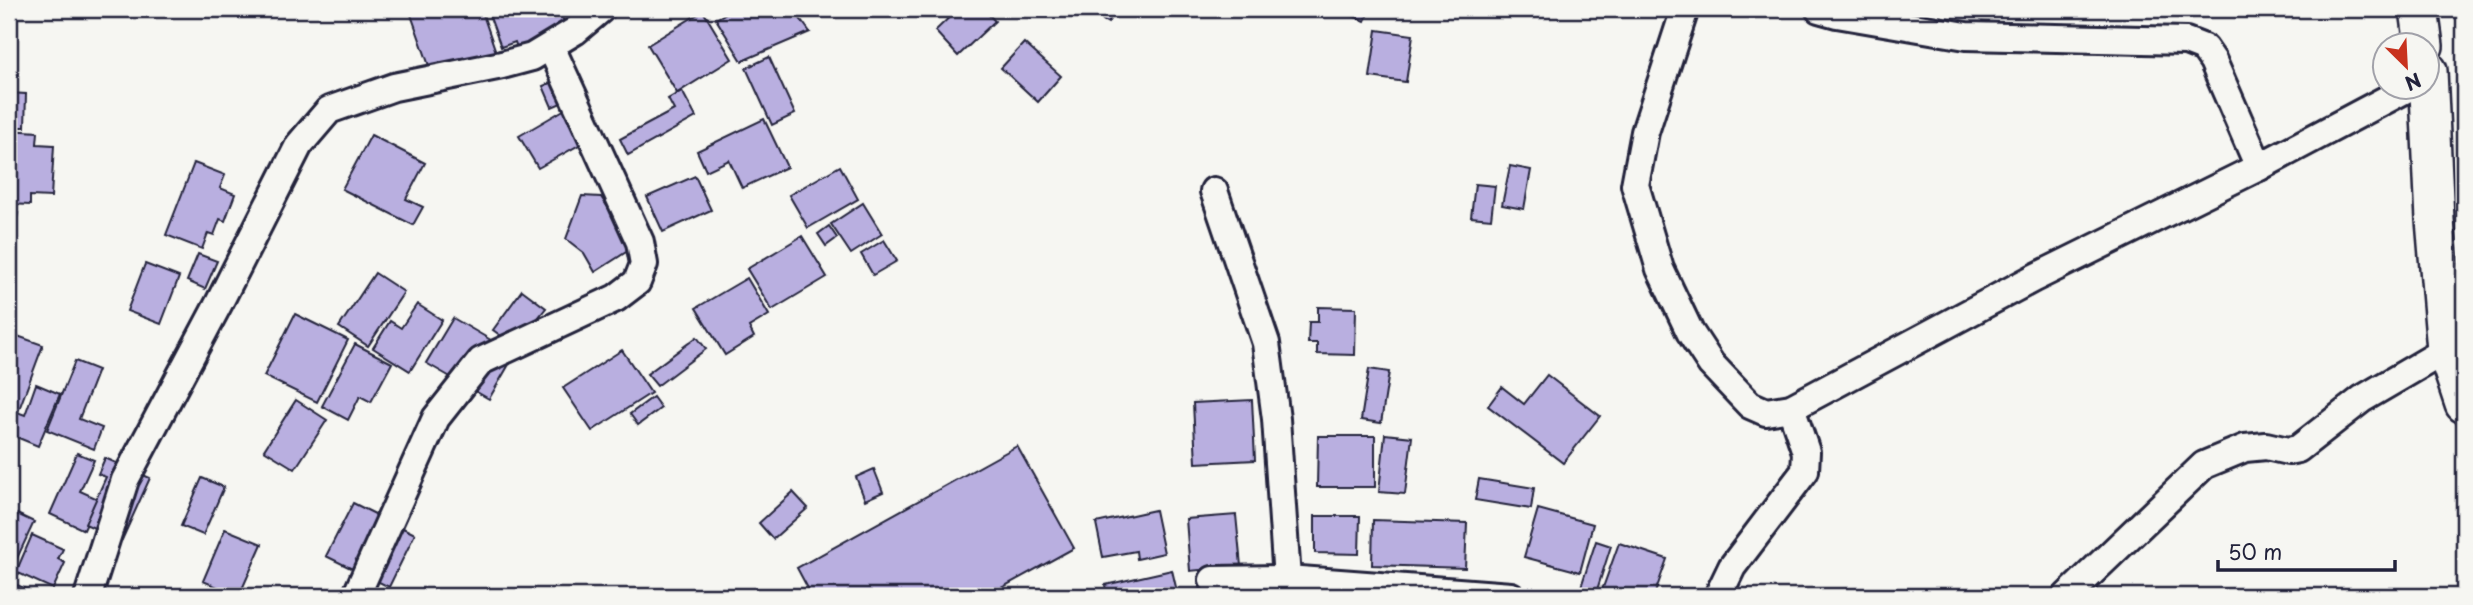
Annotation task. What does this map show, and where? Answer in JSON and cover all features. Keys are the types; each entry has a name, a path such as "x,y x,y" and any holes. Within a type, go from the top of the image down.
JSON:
{"street":[{"path":"88,596 125,480 299,145 314,127 329,110 358,99 394,88 532,57 575,31 601,9"},
{"path":"1685,9 1645,132 1635,185 1660,269 1690,332 1711,364 1750,405 1766,412 1791,408 2034,278 2259,167 2372,102"},
{"path":"1819,9 1837,15 1966,36 2186,41 2204,48 2213,61 2259,167"},
{"path":"2419,9 2420,32"},
{"path":"356,596 436,418 481,360 616,298 637,282 644,264 640,242 551,47"},
{"path":"2425,102 2446,350 2464,400"},
{"path":"1214,191 1266,342 1276,419 1287,579"},
{"path":"2067,596 2204,465 2245,447 2266,446 2288,451 2298,449 2362,399 2446,350"},
{"path":"1718,596 1732,568 1805,471 1806,452 1791,408"},
{"path":"1213,580 1287,579 1511,596"}],"building":[{"path":"409,9 481,9 497,55 433,77"},
{"path":"487,9 559,9 570,37 520,56 515,42 501,47"},
{"path":"733,9 793,9 810,32 742,61 716,19"},
{"path":"958,9 983,9 995,21 958,56 935,31"},
{"path":"1083,9 1116,9 1108,23"},
{"path":"1336,9 1370,9 1365,21"},
{"path":"703,11 732,59 677,93 648,45"},
{"path":"1377,30 1413,35 1406,82 1370,77"},
{"path":"1024,43 1061,76 1038,102 1001,68"},
{"path":"769,57 795,114 772,125 746,68"},
{"path":"571,74 580,95 552,107 543,86"},
{"path":"682,91 696,117 628,155 620,139 674,110 668,99"},
{"path":"9,93 26,94 25,127 9,127"},
{"path":"567,108 586,141 538,168 519,136"},
{"path":"764,119 787,167 742,188 729,160 706,171 697,151"},
{"path":"9,130 38,132 37,144 54,145 51,197 30,196 30,205 9,204"},
{"path":"371,135 425,163 406,199 423,207 413,225 342,189"},
{"path":"194,163 225,175 220,188 235,194 225,221 220,219 214,235 208,233 202,249 166,235"},
{"path":"840,166 858,199 808,228 789,195"},
{"path":"1510,166 1531,170 1524,209 1502,205"},
{"path":"695,176 711,210 663,232 647,197"},
{"path":"1475,184 1495,186 1491,219 1471,217"},
{"path":"582,196 601,197 634,247 595,272 584,253 566,239"},
{"path":"863,203 882,234 851,254 831,224"},
{"path":"9,212 18,213 11,249 9,248"},
{"path":"829,226 837,238 826,246 818,234"},
{"path":"802,236 827,277 772,310 747,269"},
{"path":"884,240 897,261 873,275 861,254"},
{"path":"198,254 217,261 205,289 187,281"},
{"path":"145,264 179,277 161,324 127,311"},
{"path":"375,273 404,292 368,346 339,327"},
{"path":"747,278 769,315 749,327 754,337 725,355 696,308"},
{"path":"522,290 546,308 538,318 548,325 527,355 493,330"},
{"path":"417,304 442,320 410,371 373,348 390,321 401,328"},
{"path":"1318,307 1356,308 1355,355 1317,354 1317,343 1308,343 1309,322 1318,322"},
{"path":"295,314 348,340 317,402 264,376"},
{"path":"453,318 515,354 489,399 426,363"},
{"path":"9,333 43,345 18,412 9,409"},
{"path":"697,337 706,349 657,386 647,374"},
{"path":"355,344 392,363 371,402 360,396 348,420 322,406"},
{"path":"622,350 651,393 592,431 563,388"},
{"path":"75,361 98,370 79,419 102,428 94,449 47,430"},
{"path":"1369,369 1389,372 1381,423 1361,420"},
{"path":"1547,375 1600,416 1563,463 1488,406 1502,387 1524,404"},
{"path":"36,384 60,394 38,446 9,434 9,409 25,415"},
{"path":"653,397 661,408 638,425 630,414"},
{"path":"296,400 327,420 295,469 264,450"},
{"path":"1252,400 1255,460 1196,463 1193,403"},
{"path":"1385,434 1412,437 1405,494 1379,492"},
{"path":"1318,436 1375,436 1375,487 1317,487"},
{"path":"1017,446 1074,548 987,596 812,596 797,568"},
{"path":"77,453 94,460 80,491 98,499 84,530 50,514"},
{"path":"105,458 150,478 122,540 85,524 106,477 98,474"},
{"path":"874,469 883,492 865,500 856,477"},
{"path":"202,478 224,487 203,535 181,526"},
{"path":"1479,479 1534,488 1531,509 1475,500"},
{"path":"793,492 808,508 773,539 759,523"},
{"path":"353,503 415,534 389,587 326,556"},
{"path":"1538,509 1593,524 1580,572 1524,557"},
{"path":"1155,510 1164,553 1137,559 1136,551 1103,557 1096,523"},
{"path":"17,514 34,522 11,571 9,531"},
{"path":"1236,515 1241,566 1190,571 1186,519"},
{"path":"1315,516 1360,516 1359,554 1315,553"},
{"path":"1373,520 1467,523 1465,568 1372,565"},
{"path":"225,529 262,544 239,596 203,581"},
{"path":"32,535 63,549 58,559 65,563 53,589 16,572"},
{"path":"1596,541 1611,546 1595,596 1578,596"},
{"path":"1619,543 1667,559 1654,596 1600,596"},
{"path":"1172,570 1178,596 1107,596 1105,585"},
{"path":"17,585 42,596 11,596"}]}
